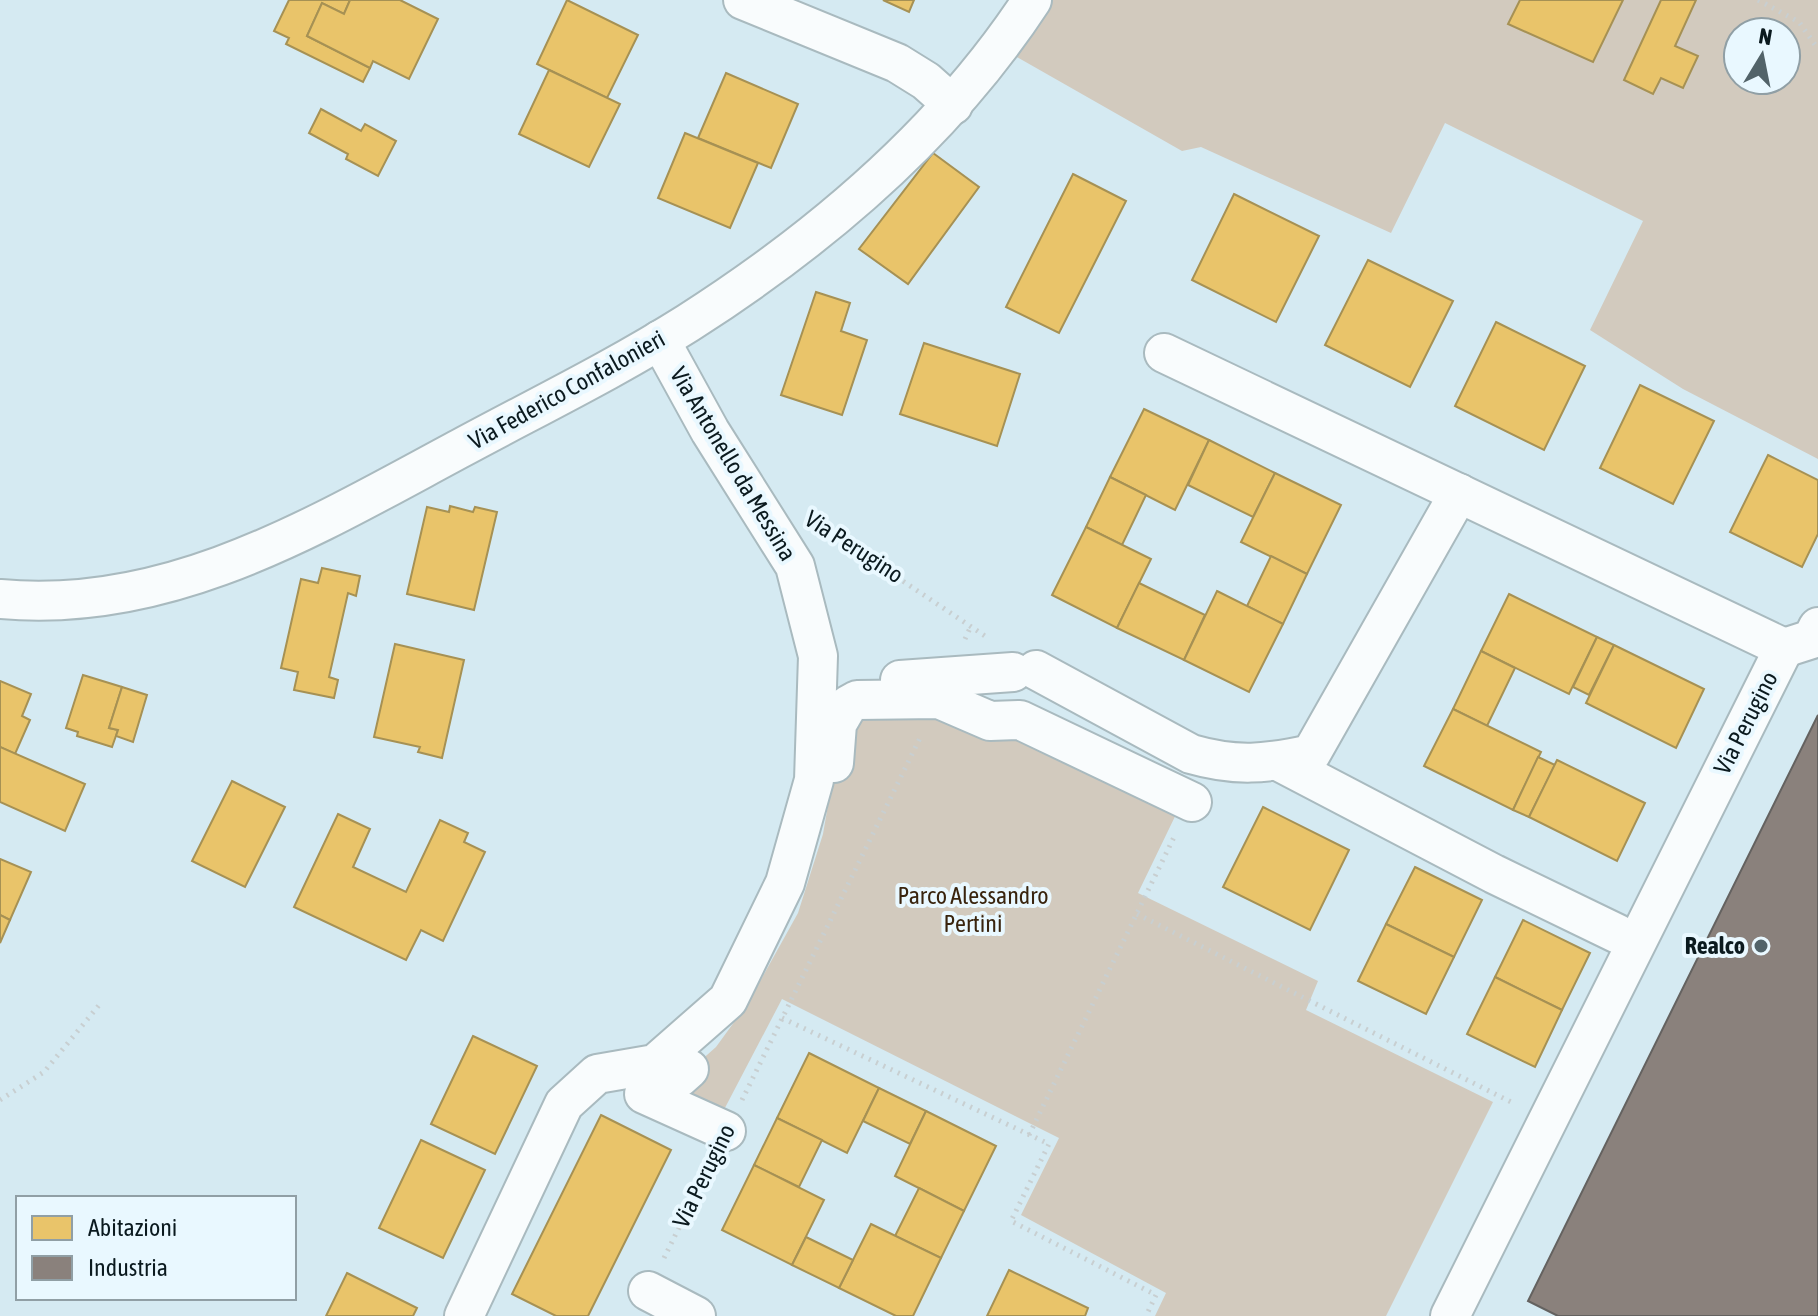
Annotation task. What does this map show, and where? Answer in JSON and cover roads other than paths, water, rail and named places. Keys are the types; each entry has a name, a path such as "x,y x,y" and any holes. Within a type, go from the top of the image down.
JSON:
{"street":[{"path":"743,0 897,63 926,81 953,105"},
{"name":"Via Federico Confalonieri","path":"0,599 35,602 97,599 155,588 220,568 381,490 660,340 748,283 812,235 881,176 953,105 1001,48 1032,0"},
{"name":"Via Antonello da Messina","path":"464,1316 564,1104 597,1074 655,1064 728,1000 785,883 814,780 818,656 795,566 710,431 660,340"},
{"name":"Via Perugino","path":"1164,353 1784,648 1450,1316"},
{"path":"726,1131 644,1094 680,1077 715,1045 746,1002 797,911 821,834 835,759 837,724 848,705 857,700 1024,671 1191,754 1212,760 1262,764 1311,754 1459,493"},
{"path":"1784,648 1812,639 1818,627"},
{"path":"817,683 943,687 990,721 1020,720 1192,802"},
{"path":"1278,761 1494,874 1618,934"},
{"path":"648,1291 692,1314"}],"place":[{"name":"Realco","path":"1761,946"}],"park label":[{"name":"Parco Alessandro Pertini","path":"973,910"}]}
